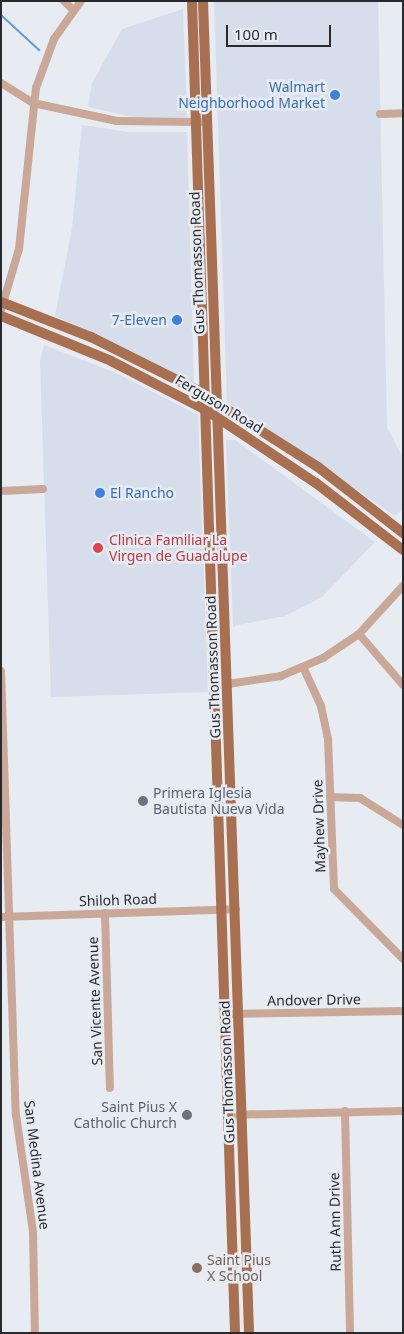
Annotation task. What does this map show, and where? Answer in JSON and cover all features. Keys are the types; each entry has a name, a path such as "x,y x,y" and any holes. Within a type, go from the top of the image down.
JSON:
{"main road":[{"name":"Gus Thomasson Road","path":"192,1 218,418 249,1333"},
{"name":"Gus Thomasson Road","path":"201,122 204,39 203,1"},
{"path":"193,40 204,39"},
{"name":"Gus Thomasson Road","path":"206,245 208,492 235,1333"},
{"name":"Ferguson Road","path":"2,305 91,337 206,396 318,467 403,533"},
{"name":"Ferguson Road","path":"1,316 111,361 206,410 316,484 403,550"},
{"path":"208,492 221,500"},
{"path":"211,580 224,580"},
{"path":"215,684 228,684"}],"street":[{"path":"64,1 73,10"},
{"path":"2,305 19,249 33,103 47,54 73,10 81,1"},
{"path":"1,83 33,103 126,122 201,122"},
{"path":"380,114 403,113"},
{"path":"1,490 43,489"},
{"path":"228,684 304,669 359,634 403,586"},
{"path":"359,634 403,684"},
{"name":"Mayhew Drive","path":"304,669 325,722 334,889 403,959"},
{"name":"San Medina Avenue","path":"1,671 5,917 16,1115 33,1232 35,1333"},
{"path":"330,797 360,798 403,825"},
{"name":"Shiloh Road","path":"5,917 236,909"},
{"name":"San Vicente Avenue","path":"105,913 110,1088"},
{"name":"Andover Drive","path":"225,1014 403,1011"},
{"path":"228,1115 403,1111"},
{"name":"Ruth Ann Drive","path":"345,1112 350,1333"},
{"path":"232,1239 246,1239"}],"shaded area":[{"path":"214,1 378,1 387,427 403,458 403,509 395,516 227,402"},
{"path":"183,9 187,117 137,118 88,107 92,83 122,29"},
{"path":"82,125 128,132 187,132 194,384 55,316 72,228"},
{"path":"44,345 116,373 198,415 208,692 51,697 40,361"},
{"path":"226,440 235,440 375,542 322,597 285,616 233,626"}],"waterway":[{"path":"1,15 39,50"}],"place":[{"name":"Walmart Neighborhood Market","path":"335,95"},
{"name":"7-Eleven","path":"177,320"},
{"name":"El Rancho","path":"100,493"},
{"name":"Clinica Familiar La Virgen de Guadalupe","path":"98,548"},
{"name":"Primera Iglesia Bautista Nueva Vida","path":"143,801"},
{"name":"Saint Pius X Catholic Church","path":"187,1115"},
{"name":"Saint Pius X School","path":"197,1268"}]}
